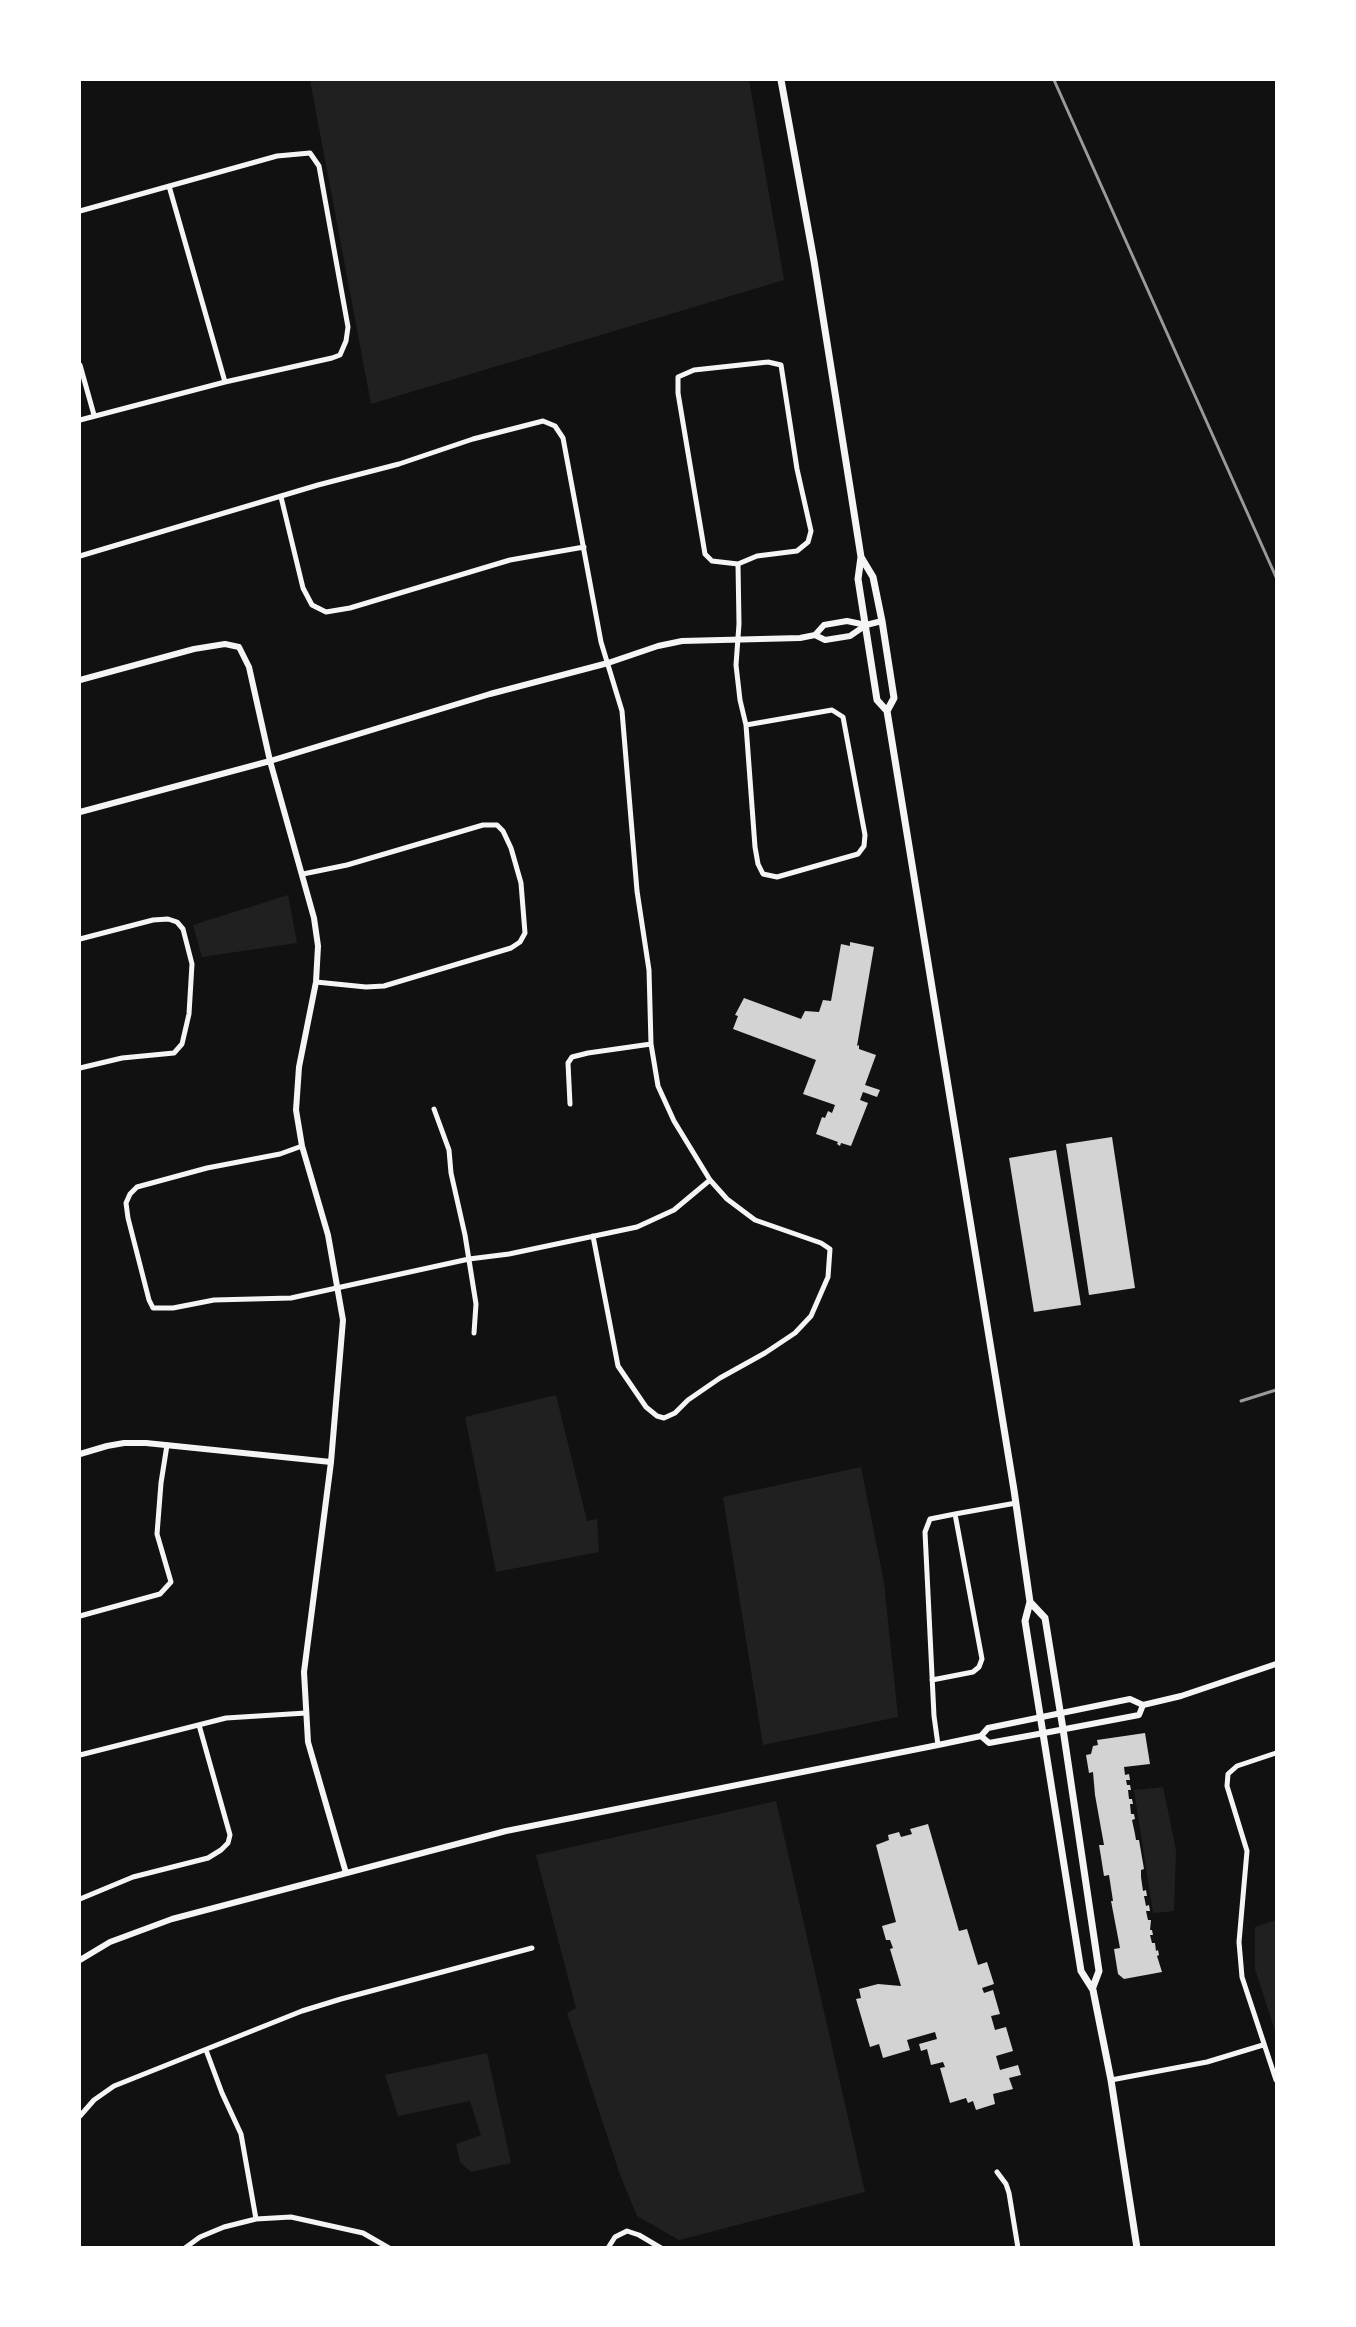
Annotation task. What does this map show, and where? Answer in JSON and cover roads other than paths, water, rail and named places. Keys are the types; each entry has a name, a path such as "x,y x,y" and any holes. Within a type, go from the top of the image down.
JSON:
{"main road":[{"path":"781,80 814,261 861,557 858,579 877,700 887,711 1016,1503 1030,1602 1025,1621 1081,1971 1093,1987 1111,2080 1137,2247"},
{"path":"861,557 873,577 882,621 894,698 887,711"},
{"path":"1030,1602 1045,1618 1061,1714 1099,1971 1093,1987"}],"street":[{"path":"80,212 277,156 310,153 319,166 348,327 346,341 340,355 80,420"},
{"path":"169,186 225,382"},
{"path":"768,362 782,365 797,469 810,531 808,542 797,551 757,556 738,564 712,561 705,554 678,393 678,377 694,370 768,362"},
{"path":"80,364 94,415"},
{"path":"80,556 318,485 399,464 473,439 543,421 555,426 563,438 599,633 624,723 637,891 649,970 651,1044 658,1086 664,1102 710,1180 727,1199 755,1220 821,1243 830,1249 828,1277 810,1316 795,1333 782,1343 720,1378 688,1400 670,1416 657,1416 646,1407 618,1366 593,1236"},
{"path":"281,497 303,588 312,605 326,612 350,608 510,560 584,547"},
{"path":"738,564 736,665 740,700 746,725 755,847 763,874 777,878 858,854 864,846 865,835 843,717 832,710 746,725"},
{"path":"80,812 270,761 490,694 608,663 658,646 682,641 800,638 815,635 824,625 847,621 866,625"},
{"path":"815,635 825,640 850,636 866,625 882,621"},
{"path":"80,680 194,649 225,644 239,647 249,667 270,761 314,918 318,946 316,982 296,1092 296,1110 302,1146 328,1235 343,1320 343,1340 331,1462 303,1672 308,1742 346,1873"},
{"path":"303,874 347,865 483,825 497,825 503,831 511,848 521,883 525,933 520,942 511,948 384,986 366,987 316,982"},
{"path":"80,939 153,920 168,919 177,922 183,929 192,964 189,1014 182,1044 174,1053 122,1058 80,1068"},
{"path":"570,1104 568,1063 572,1057 651,1044"},
{"path":"434,1109 448,1150 469,1259 476,1304 474,1333"},
{"path":"302,1146 280,1154 207,1168 137,1187 130,1194 126,1203 128,1218 153,1308 173,1308 214,1300 291,1298 469,1259 508,1254 637,1227 674,1210 710,1180"},
{"path":"80,1454 124,1443 167,1445 331,1462"},
{"path":"80,1616 160,1594 171,1582 157,1534 167,1445"},
{"path":"938,1745 934,1716 925,1532 930,1519 1016,1503"},
{"path":"932,1680 973,1672 981,1661 955,1514"},
{"path":"80,1960 110,1942 172,1918 506,1831 981,1736 988,1728 1130,1699 1143,1705 1181,1696 1276,1664"},
{"path":"981,1736 990,1743 1139,1715 1143,1705"},
{"path":"80,1755 246,1715 306,1713"},
{"path":"80,1899 133,1877 208,1858 222,1850 228,1843 230,1835 199,1725"},
{"path":"1276,1753 1237,1766 1228,1774 1227,1786 1247,1851 1239,1942 1242,1977 1276,2080"},
{"path":"80,2116 94,2100 114,2086 302,2012 341,1999 532,1948"},
{"path":"1111,2080 1207,2062 1263,2045"},
{"path":"206,2050 241,2134 256,2219"},
{"path":"997,2172 1006,2184 1009,2193 1018,2247"},
{"path":"185,2247 200,2237 224,2227 256,2219 291,2217 344,2227 363,2233 389,2247"},
{"path":"608,2247 615,2237 627,2231 662,2247"}],"railway":[{"path":"1054,80 1276,577"},
{"path":"1241,1401 1276,1390"}]}
